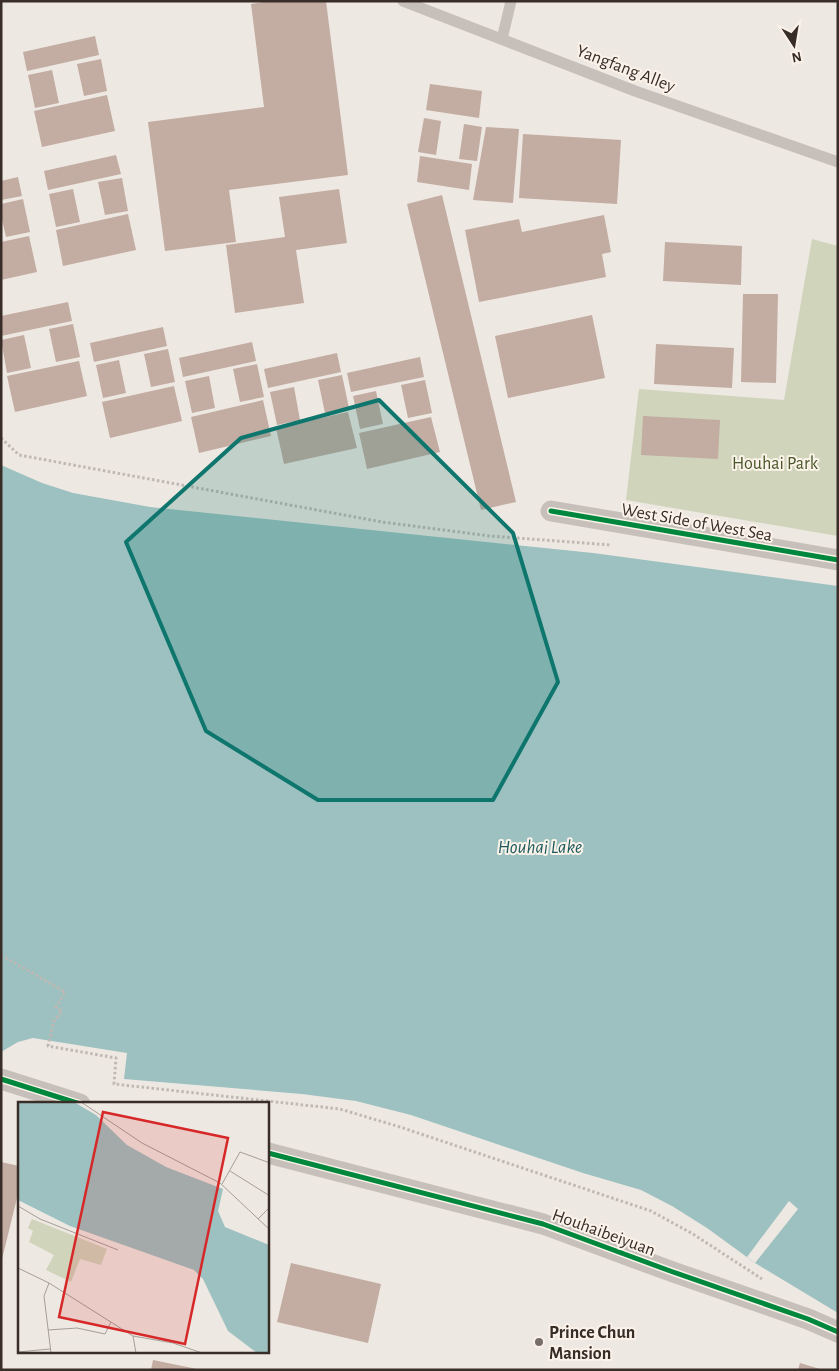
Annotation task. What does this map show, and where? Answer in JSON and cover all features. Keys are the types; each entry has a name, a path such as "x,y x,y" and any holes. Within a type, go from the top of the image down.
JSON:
{"street":[{"name":"West Side of West Sea","path":"551,511 838,560"},
{"path":"1,1079 74,1102"},
{"name":"Houhaibeiyuan","path":"269,1153 543,1224 808,1319 838,1332"}],"lane":[{"name":"Yangfang Alley","path":"403,1 634,92 838,162"},
{"path":"502,39 511,1"}],"path":[{"path":"1,438 19,456 382,522 490,536 611,545"},
{"path":"1,955 65,992 56,1007 62,1011 54,1021 48,1046 116,1058 114,1084 340,1109 400,1127 651,1211 693,1234 766,1281"}],"highlighted area":[{"path":"379,400 513,533 558,682 493,800 318,800 206,731 126,542 241,438"}],"green space":[{"name":"Houhai Park","path":"812,239 838,246 838,536 626,500 639,389 784,400"}],"water":[{"name":"Houhai Lake","path":"1,465 42,483 73,493 150,507 593,553 838,586 838,1313 755,1263 707,1228 672,1206 641,1190 583,1173 411,1115 356,1101 302,1094 124,1079 127,1053 33,1038 18,1042 1,1052"}],"pier":[{"path":"789,1201 798,1209 755,1263 747,1257"}],"building":[{"path":"269,1 326,1 348,175 229,190 236,242 165,251 148,122 264,107 251,4"},
{"path":"95,36 99,55 27,71 23,52"},
{"path":"101,59 107,91 84,96 77,64"},
{"path":"52,70 59,103 35,108 28,75"},
{"path":"430,84 482,91 479,118 426,110"},
{"path":"107,95 115,131 42,147 34,111"},
{"path":"424,118 441,121 436,155 418,152"},
{"path":"464,124 482,127 477,161 459,159"},
{"path":"486,127 519,129 513,203 473,200"},
{"path":"523,134 621,140 617,204 519,198"},
{"path":"116,155 121,174 48,190 44,171"},
{"path":"420,156 472,164 469,190 417,182"},
{"path":"18,177 22,196 1,200 1,181"},
{"path":"122,178 128,211 105,215 98,182"},
{"path":"73,189 80,222 56,227 49,194"},
{"path":"339,189 347,243 296,250 304,303 235,313 226,245 285,237 279,197"},
{"path":"442,195 516,502 481,510 407,204"},
{"path":"23,199 30,232 6,237 1,215 1,204"},
{"path":"128,214 136,250 63,266 56,230"},
{"path":"604,215 611,252 602,254 606,277 479,302 465,230 519,219 522,232"},
{"path":"29,236 37,272 1,280 1,242"},
{"path":"665,242 742,246 741,285 663,281"},
{"path":"743,294 778,294 776,383 741,382"},
{"path":"68,302 72,321 1,336 1,316"},
{"path":"592,315 605,378 508,398 495,336"},
{"path":"73,324 80,357 56,362 49,329"},
{"path":"163,327 167,346 94,362 90,343"},
{"path":"24,335 31,368 7,373 1,340"},
{"path":"252,342 256,361 183,377 179,358"},
{"path":"656,344 734,348 732,388 654,384"},
{"path":"168,349 175,382 151,387 144,354"},
{"path":"337,353 341,372 268,388 264,369"},
{"path":"420,357 424,377 351,392 347,373"},
{"path":"119,360 126,393 103,398 96,365"},
{"path":"79,361 87,396 15,412 7,376"},
{"path":"257,364 264,397 240,402 233,369"},
{"path":"342,375 349,408 325,413 318,380"},
{"path":"209,376 215,408 192,413 185,381"},
{"path":"425,380 432,413 408,418 401,385"},
{"path":"174,386 182,421 110,438 102,402"},
{"path":"294,387 300,420 277,425 270,392"},
{"path":"376,391 383,424 360,429 353,396"},
{"path":"263,400 271,436 199,453 191,417"},
{"path":"348,412 357,448 284,464 276,428"},
{"path":"643,416 720,420 718,459 641,455"},
{"path":"431,417 440,452 367,469 359,433"},
{"path":"1,1162 18,1166 18,1194 2,1259"},
{"path":"291,1263 381,1284 368,1343 277,1322"},
{"path":"153,1360 197,1369 197,1370 151,1370"},
{"path":"800,1363 820,1369 820,1370 798,1370"}],"cycle path":[{"path":"551,511 838,560"},
{"path":"1,1079 74,1102"},
{"path":"269,1153 543,1224 808,1319 838,1332"}],"place":[{"name":"Prince Chun Mansion","path":"539,1342"}]}
